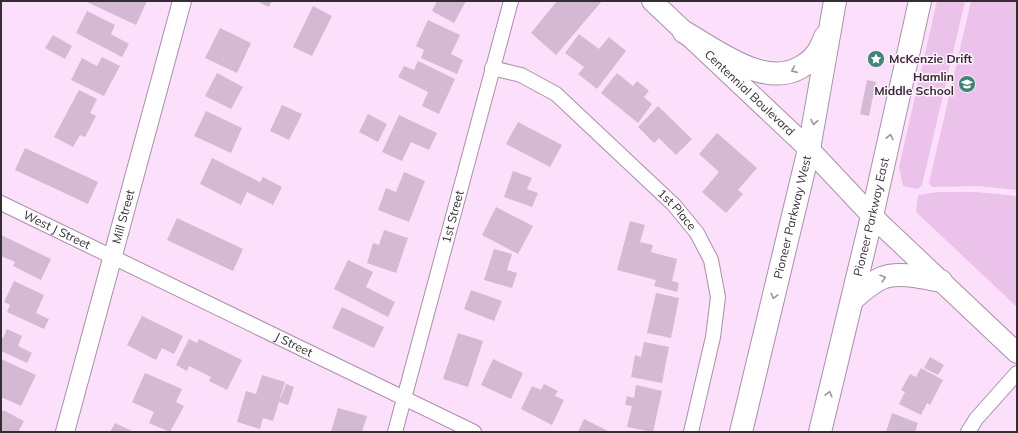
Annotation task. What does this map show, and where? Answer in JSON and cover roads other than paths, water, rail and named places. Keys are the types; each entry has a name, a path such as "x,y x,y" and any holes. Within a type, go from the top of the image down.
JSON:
{"main road":[{"name":"Centennial Boulevard","path":"652,1 809,149 872,216 1017,353"},
{"name":"Pioneer Parkway East","path":"820,432 872,216 920,1"},
{"path":"684,32 754,70 777,75 792,72 811,62 821,49 834,10"},
{"name":"Pioneer Parkway West","path":"741,432 809,149 834,10"},
{"path":"852,300 870,284 883,277 910,275 941,281"}],"street":[{"name":"Mill Street","path":"65,432 182,1"},
{"name":"1st Street","path":"395,432 511,1"},
{"name":"1st Place","path":"492,68 521,76 556,94 674,205 697,233 711,260 718,296 713,337 691,432"},
{"name":"West J Street","path":"1,203 113,257"},
{"name":"J Street","path":"113,257 474,432"},
{"path":"968,432 976,419 1017,374"}],"place":[{"name":"McKenzie Drift","path":"876,59"},
{"name":"Hamlin Middle School","path":"967,84"}]}
